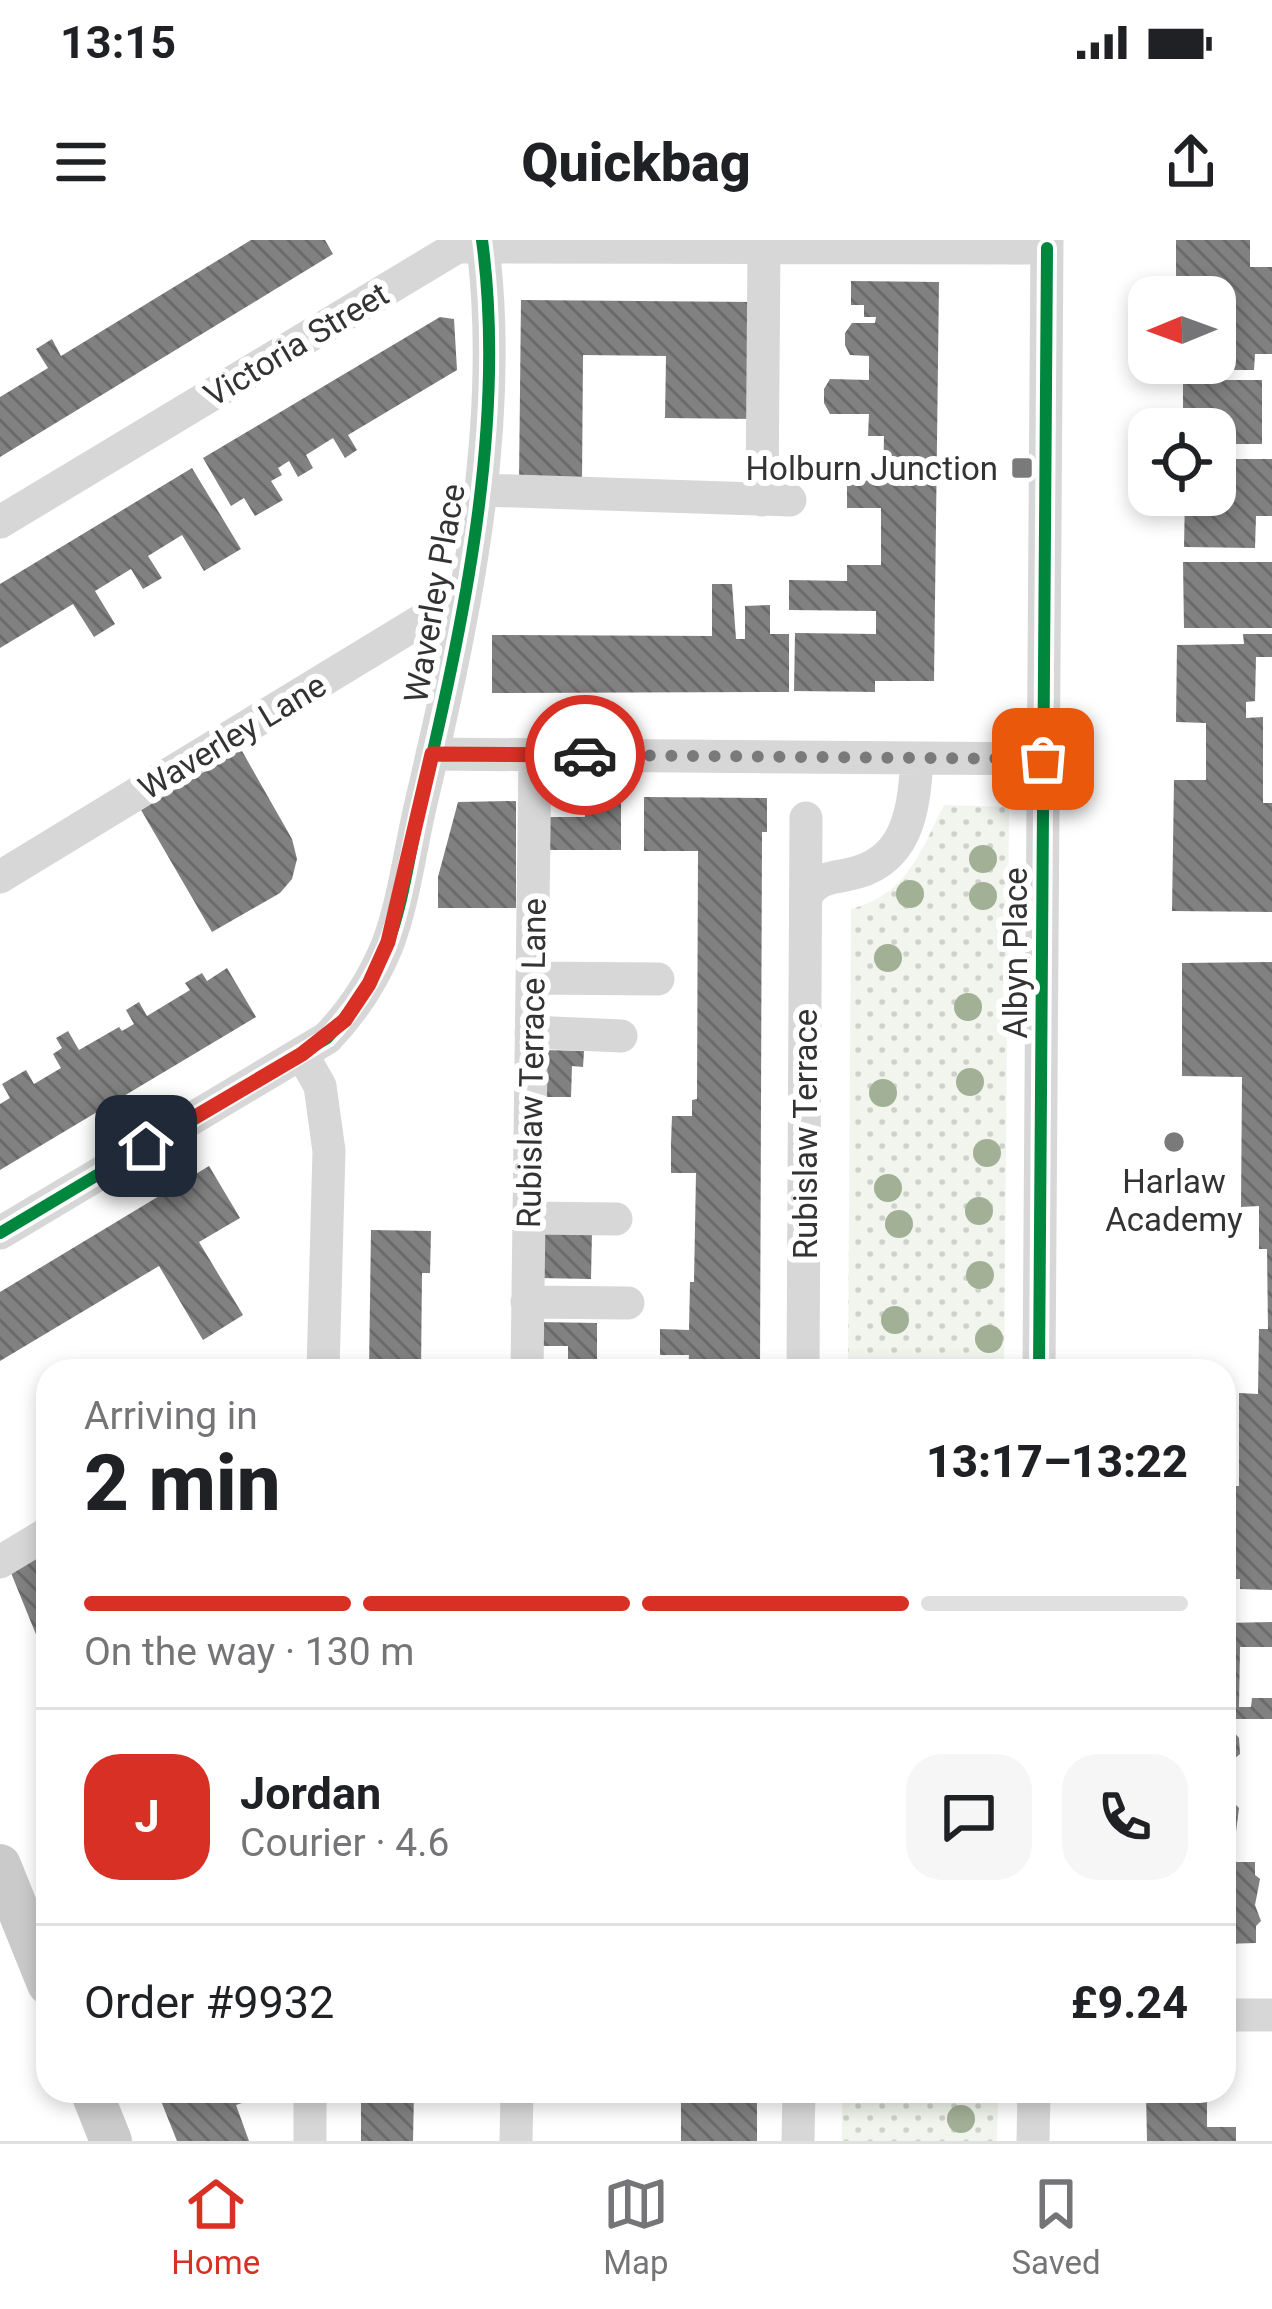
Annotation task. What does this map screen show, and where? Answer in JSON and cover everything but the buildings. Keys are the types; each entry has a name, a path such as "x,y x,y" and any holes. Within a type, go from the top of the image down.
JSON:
{"main road":[{"path":"0,1865 36,1954"},
{"path":"96,2103 111,2141"}],"street":[{"name":"Victoria Street","path":"0,522 457,247 482,243 1047,244"},
{"name":"Waverley Place","path":"0,1233 302,1054 345,1020 369,984 388,942 432,754 482,490 488,322 482,243"},
{"name":"Albyn Place","path":"1040,1359 1047,244"},
{"path":"482,490 776,500 764,247"},
{"name":"Waverley Lane","path":"0,877 463,595"},
{"path":"432,754 1043,759"},
{"name":"Rubislaw Terrace Lane","path":"527,1359 535,754"},
{"path":"806,897 821,880 876,866 896,848 913,815 917,758"},
{"name":"Rubislaw Terrace","path":"803,1359 806,818"},
{"path":"532,978 658,979"},
{"path":"531,1032 621,1036"},
{"path":"302,1054 320,1086 329,1151 320,1359"},
{"path":"529,1218 616,1219"},
{"path":"527,1302 628,1304"},
{"path":"0,1562 36,1540"},
{"path":"1236,2014 1272,2015"},
{"path":"310,2103 310,2141"},
{"path":"516,2141 517,2103"},
{"path":"798,2141 799,2103"},
{"path":"1034,2103 1034,2141"}],"shaded area":[{"path":"944,805 1009,807 1004,1359 848,1359 851,909 886,893 919,855"},
{"path":"842,2103 998,2103 997,2141 842,2141"}],"cycle path":[{"path":"0,1233 327,1038 354,1006 381,959 402,894 452,665 477,523 489,380 482,240"},
{"path":"1039,1359 1047,248"}],"way so far":[{"path":"585,755 1043,759"}],"place":[{"name":"Holburn Junction","path":"1022,468"},
{"name":"Harlaw Academy","path":"1174,1142"}],"route":[{"path":"146,1146 302,1054 345,1020 369,984 388,942 432,754 585,755"}]}
